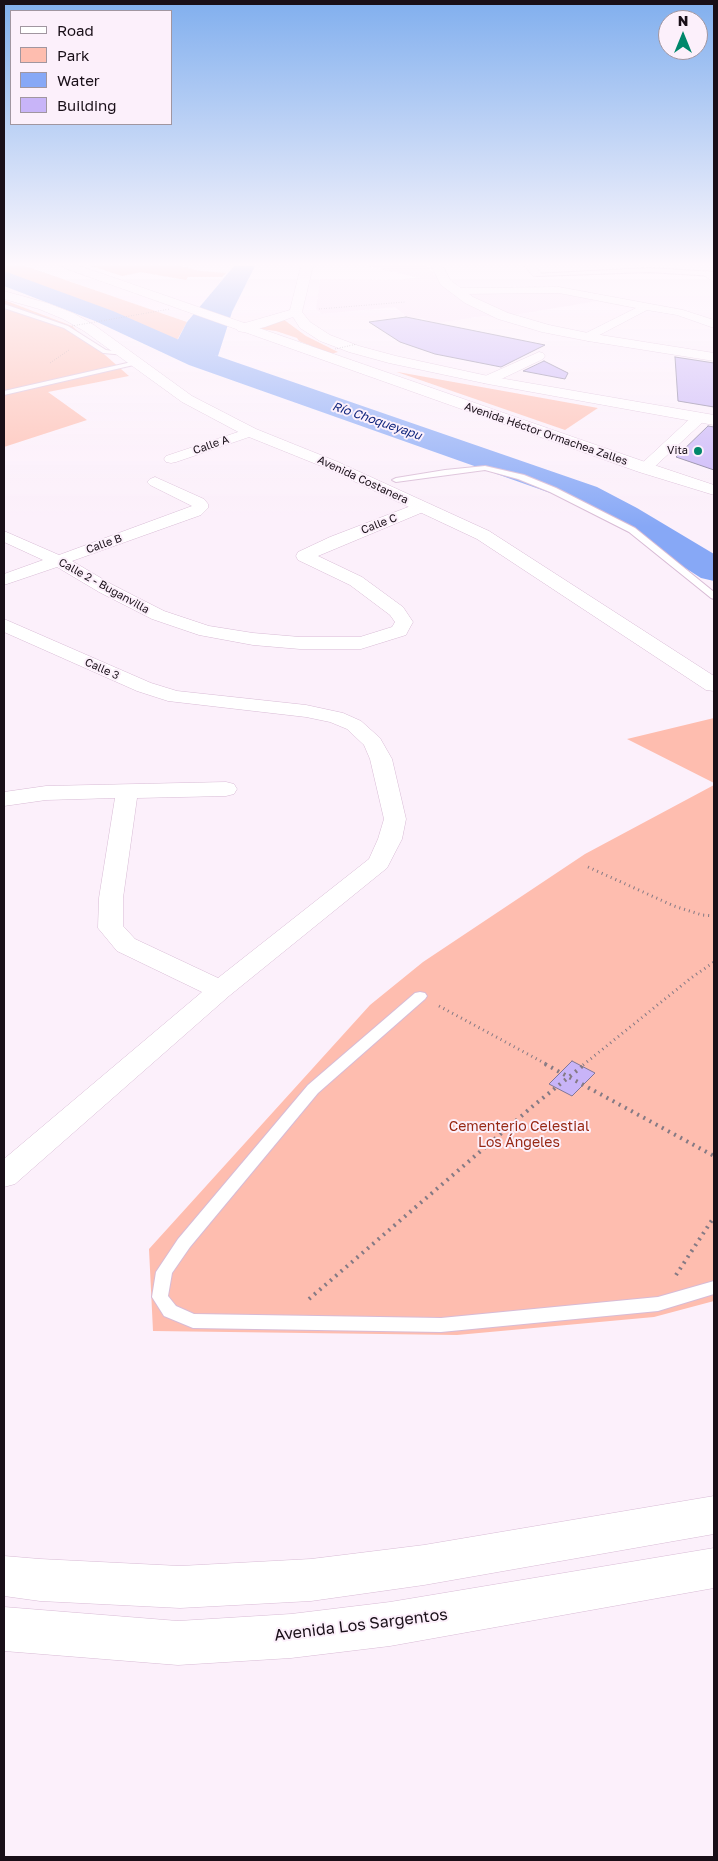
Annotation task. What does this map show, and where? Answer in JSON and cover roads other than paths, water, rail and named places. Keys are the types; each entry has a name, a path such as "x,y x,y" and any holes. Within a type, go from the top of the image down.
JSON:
{"main road":[{"name":"Avenida Costanera","path":"123,353 187,399 250,432 332,464 483,536 714,685"},
{"name":"Avenida Costanera","path":"145,353 222,406 434,496 477,519 682,645"},
{"name":"Avenida Héctor Ormachea Zalles","path":"315,353 645,468 714,490"},
{"path":"369,353 430,369 707,418"},
{"path":"688,353 714,357"},
{"path":"4,1576 40,1580 180,1587 311,1580 424,1565 714,1515"},
{"name":"Avenida Los Sargentos","path":"4,1629 178,1643 291,1636 390,1624 714,1568"}],"street":[{"path":"488,380 539,356"},
{"path":"645,468 707,418"},
{"name":"Calle A","path":"172,459 250,432"},
{"name":"Calle B","path":"4,580 194,512 200,508 200,504 155,482"},
{"name":"Calle C","path":"384,636 399,630 404,622 397,611 356,581 304,556 336,541 422,507"},
{"name":"Calle 2 - Buganvilla","path":"4,536 59,561 105,588 158,615 206,630 253,639 300,643 361,643 384,636"},
{"name":"Calle 3","path":"4,625 144,687 175,697 306,711 336,717 354,725 373,742 381,759 395,819 390,839 379,863 220,990 4,1176"},
{"path":"4,799 46,794 226,789"},
{"path":"127,792 110,898 110,928 126,945 220,990"}],"lane":[{"path":"105,353 111,369"},
{"path":"109,353 130,358"},
{"path":"4,393 111,369 130,358"},
{"path":"396,480 485,468 521,477 553,490 632,530 714,596"},
{"path":"420,996 313,1089 184,1243 164,1272 160,1297 170,1311 193,1321 441,1325 658,1304 714,1288"}],"water":[{"path":"189,353 219,353 218,356"}],"waterway":[{"name":"Río Choqueyapu","path":"185,353 585,494 625,515 714,570"}],"place":[{"name":"Vita","path":"698,451"}],"park label":[{"name":"Cementerio Celestial Los Ángeles","path":"519,1136"}]}
